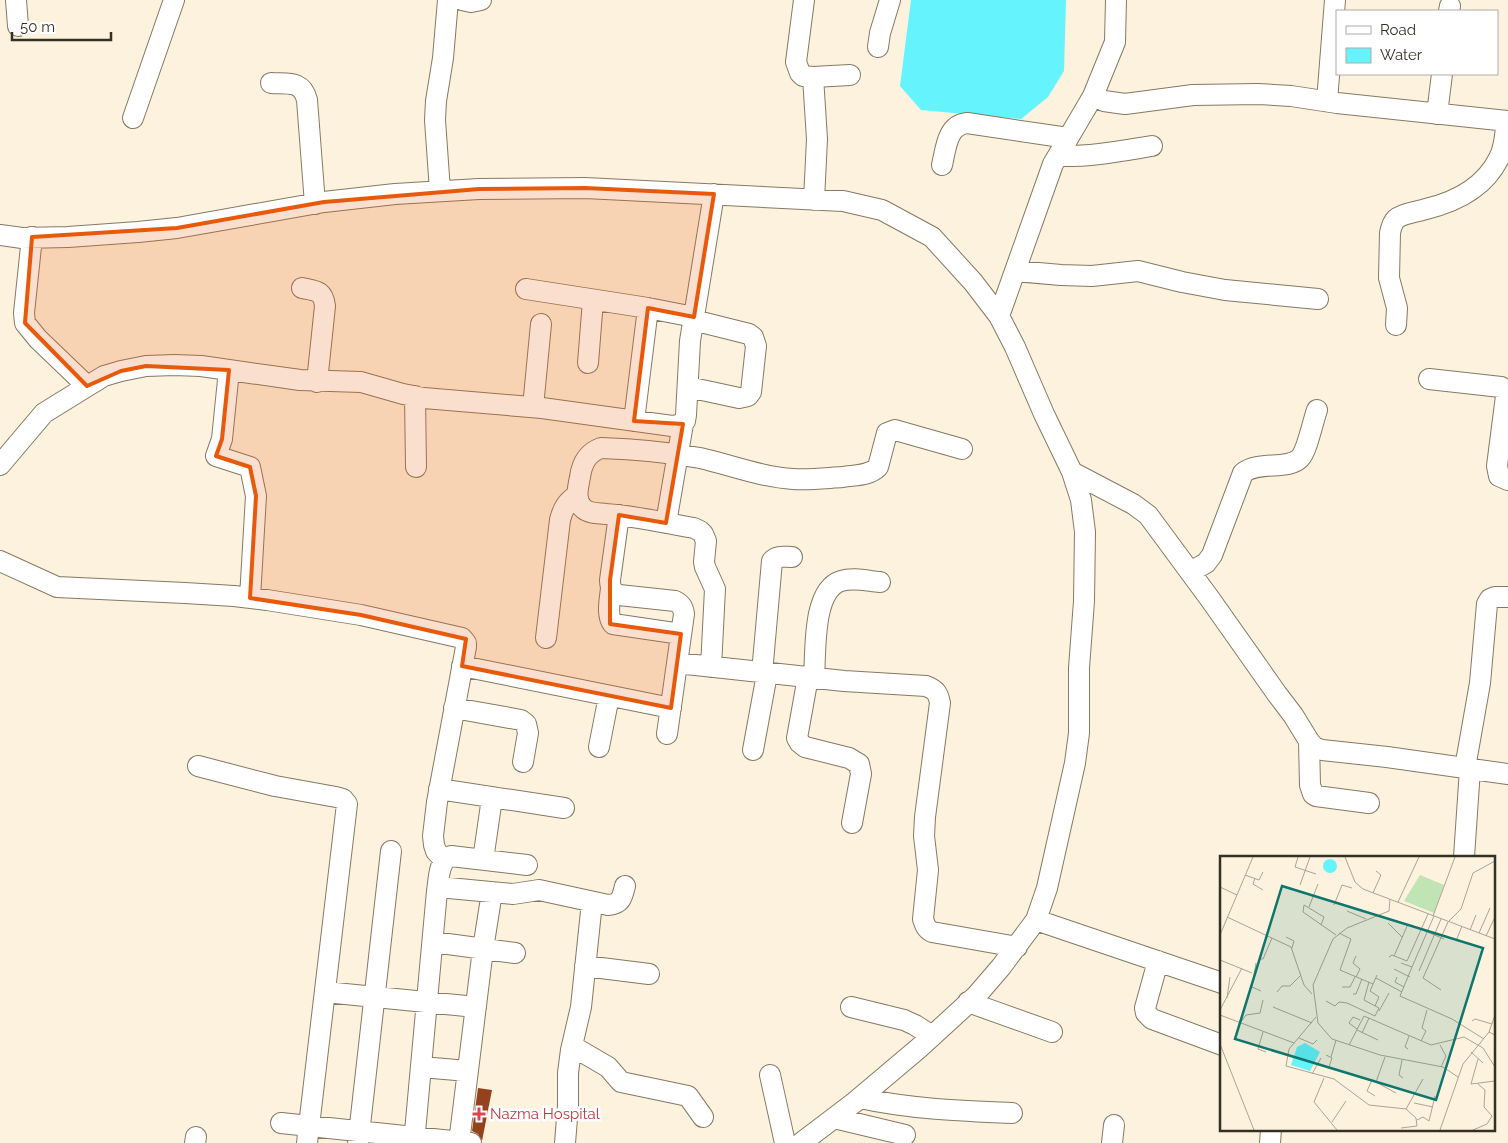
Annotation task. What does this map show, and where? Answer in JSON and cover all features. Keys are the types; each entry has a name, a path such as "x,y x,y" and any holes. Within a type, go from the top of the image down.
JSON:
{"street":[{"path":"16,0 18,26"},
{"path":"133,118 174,0"},
{"path":"440,192 435,120 448,0"},
{"path":"462,0 471,2 481,0"},
{"path":"804,0 796,62 800,73 803,76 813,77 850,75"},
{"path":"878,47 890,0"},
{"path":"999,316 1053,164 1093,96 1115,42 1116,0"},
{"path":"1327,101 1335,0"},
{"path":"1437,114 1442,75"},
{"path":"813,77 817,140 814,200"},
{"path":"271,83 293,84 299,86 305,92 315,204"},
{"path":"1093,96 1104,101 1125,104 1193,95 1291,96 1508,121 1501,156 1481,183 1458,198 1401,216 1392,225 1390,233 1390,278 1397,308 1396,325"},
{"path":"942,165 951,132 959,124 967,123 1068,138"},
{"path":"1058,156 1080,157 1152,146"},
{"path":"0,235 22,238 117,234 177,228 315,204 395,194 479,189 585,188 714,194 843,201 882,210 932,237 973,282 999,316 1015,347 1072,472 1081,500 1085,532 1084,601 1079,668 1079,733 1075,763 1047,888 1036,920 1001,967 968,1002 860,1098 800,1143"},
{"path":"666,523 686,415 690,341 714,194"},
{"path":"32,237 24,312 25,323 38,339 87,386"},
{"path":"1015,271 1092,276 1138,271 1225,290 1318,299"},
{"path":"302,288 318,292 324,298 325,306 317,382"},
{"path":"526,289 648,308 749,334 755,341 751,392 748,396 739,398 688,387"},
{"path":"588,363 593,300"},
{"path":"634,421 648,308"},
{"path":"533,407 541,324"},
{"path":"0,465 44,413 104,376 146,366 192,366 285,379 317,382 361,382 415,396 533,407 672,426 683,424"},
{"path":"228,370 222,439 216,456 250,467 256,496 250,598"},
{"path":"1429,380 1504,389 1506,396 1497,466 1499,476 1508,480"},
{"path":"415,396 416,467"},
{"path":"1190,572 1206,563 1212,555 1243,473 1249,468 1292,464 1299,459 1303,453 1317,410"},
{"path":"711,667 715,589 704,562 706,541 700,531 694,528 590,512 583,509 577,495 581,468 586,457 592,451 601,448 615,448 678,455 699,458 771,476 811,479 870,474 878,467 887,433 891,430 962,449"},
{"path":"1072,472 1133,504 1148,515 1293,715 1314,747 1322,750 1508,774"},
{"path":"546,638 562,510 567,502 577,495"},
{"path":"619,515 610,580 610,621 613,624 681,634"},
{"path":"753,750 765,673 772,561 780,556 792,557"},
{"path":"0,561 57,587 250,598 360,615 462,638 466,643 439,790 433,836 436,851 444,860"},
{"path":"852,823 861,774 859,764 849,758 805,747 796,738 811,678 819,611 824,596 831,586 839,582 848,580 880,582"},
{"path":"610,588 619,595 676,600 684,609 667,734"},
{"path":"1464,856 1468,768 1480,683 1487,604 1490,598 1508,597"},
{"path":"678,663 811,678 926,686 934,689 938,694 940,703 926,799 924,836 928,870 923,919 925,926 932,932 1017,946"},
{"path":"462,666 671,708"},
{"path":"599,746 609,696"},
{"path":"454,708 521,720 526,724 528,733 523,762"},
{"path":"1309,741 1310,785 1313,794 1316,796 1369,802"},
{"path":"198,766 275,786 336,797 343,799 347,804 308,1134"},
{"path":"439,790 564,808"},
{"path":"484,860 492,798"},
{"path":"359,1137 391,851"},
{"path":"415,1140 441,864 450,856 527,865"},
{"path":"438,887 513,894 539,890 608,905 618,903 622,899 625,886"},
{"path":"281,1123 308,1134 463,1142 468,1071 492,892"},
{"path":"565,1143 568,1073 581,1007 592,902"},
{"path":"1036,920 1220,982"},
{"path":"433,942 515,953"},
{"path":"1158,962 1145,1008 1148,1016 1220,1043"},
{"path":"585,966 649,974"},
{"path":"325,992 476,1007"},
{"path":"968,1002 1052,1032"},
{"path":"851,1006 904,1020 932,1036"},
{"path":"572,1046 608,1067 621,1082 688,1096 703,1117"},
{"path":"422,1067 468,1071"},
{"path":"770,1075 785,1143"},
{"path":"860,1098 900,1106 944,1110 1012,1112"},
{"path":"834,1118 905,1135"},
{"path":"1270,1143 1271,1130"}],"highlighted area":[{"path":"585,188 714,194 694,317 648,308 634,421 683,424 666,523 619,515 610,580 610,624 681,634 671,708 462,666 466,639 361,615 250,598 256,496 250,467 216,456 222,439 229,370 146,366 121,371 87,386 25,323 32,237 177,228 324,202 479,189"}],"water":[{"path":"911,0 1066,0 1064,71 1048,97 1021,119 921,110 900,86"}],"building":[{"path":"478,1088 492,1090 482,1141 478,1134 472,1131"}],"place":[{"name":"Nazma Hospital","path":"479,1114"}]}
